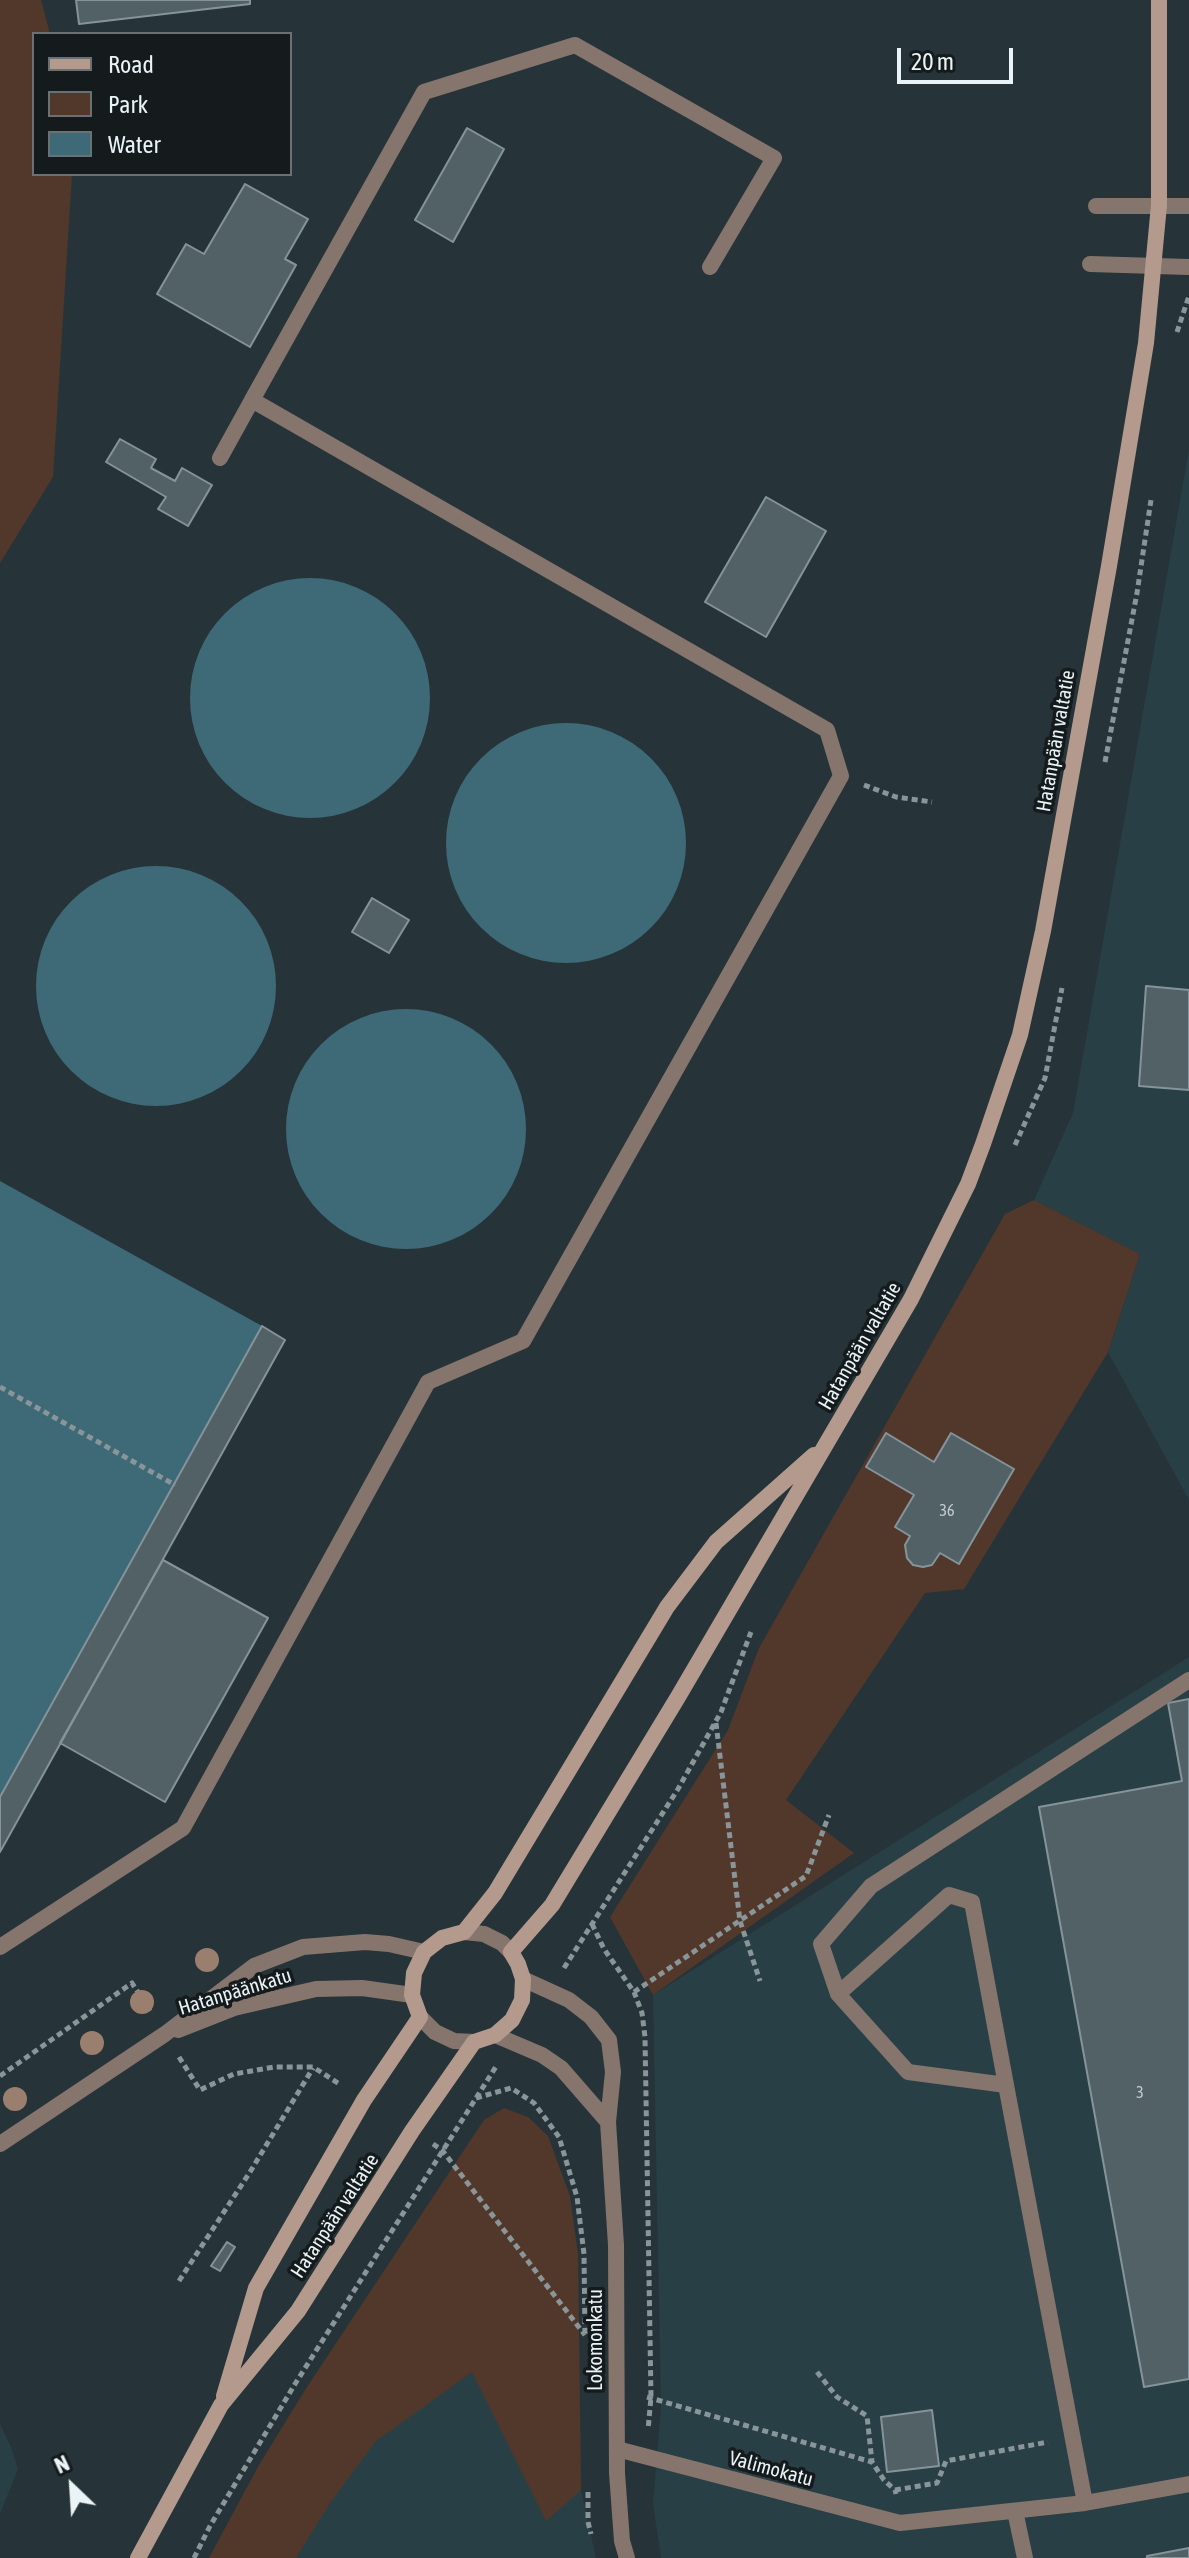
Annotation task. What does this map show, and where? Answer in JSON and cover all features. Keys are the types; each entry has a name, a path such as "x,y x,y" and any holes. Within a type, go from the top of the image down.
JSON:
{"main road":[{"name":"Hatanpään valtatie","path":"511,1952 552,1905 911,1299 968,1184 1020,1035 1043,931 1146,343 1159,205 1159,0"},
{"name":"Hatanpään valtatie","path":"424,1952 442,1938 464,1932 495,1893 667,1607 716,1542 825,1445"},
{"path":"420,2017 412,1995 414,1973 424,1952"},
{"path":"474,2042 495,2035 512,2020 522,2000 523,1979 511,1952"},
{"name":"Hatanpään valtatie","path":"221,2405 256,2288 364,2100 420,2017"},
{"name":"Hatanpään valtatie","path":"138,2558 221,2405 298,2311 412,2131 474,2042"}],"street":[{"path":"220,458 424,92 575,45 774,158 710,267"},
{"path":"1096,206 1189,206"},
{"path":"1090,264 1189,267"},
{"path":"0,1947 183,1828 428,1382 523,1341 841,776 827,730 252,400"},
{"path":"1006,2085 908,2072 838,1994 821,1944 871,1886 1189,1680"},
{"path":"838,1994 949,1895 972,1902 1085,2503"},
{"path":"464,1932 484,1934 502,1943 511,1952"},
{"name":"Hatanpäänkatu","path":"0,2144 165,2034 254,1966 303,1947 365,1942 424,1952"},
{"name":"Lokomonkatu","path":"523,1979 569,2000 591,2017 609,2040 613,2072 608,2122 616,2245 617,2449 622,2541 627,2558"},
{"name":"Hatanpäänkatu","path":"165,2034 234,2008 316,1989 362,1988 412,1995"},
{"path":"420,2017 435,2032 454,2041 474,2042"},
{"path":"495,2035 542,2055 561,2068 608,2122"},
{"name":"Valimokatu","path":"617,2449 900,2523 1085,2503 1189,2484"},
{"path":"1015,2511 1025,2558"}],"path":[{"path":"841,776 896,797 932,802"},
{"path":"0,1387 175,1485"},
{"path":"715,1722 740,1921 760,1981"},
{"path":"634,1992 806,1876 829,1815"},
{"path":"0,2076 132,1983"},
{"path":"179,2281 313,2067 274,2067 234,2074 200,2090"},
{"path":"442,2150 585,2335 584,2254 577,2197 559,2137 534,2103 511,2088 475,2098"},
{"path":"817,2372 837,2397 867,2416 872,2462 895,2490 937,2483 946,2461 1037,2443 1073,2440"},
{"path":"651,2397 872,2462"},
{"path":"588,2491 588,2522"}],"shaded area":[{"path":"1189,449 1189,1500 1108,1352 1140,1254 1034,1200 1073,1113"},
{"path":"1189,1657 1189,2558 661,2558 653,2504 661,2406 653,1995"},
{"path":"578,2254 581,2490 596,2558 209,2558 259,2465"},
{"path":"0,2424 18,2469 0,2514"}],"green space":[{"path":"0,0 41,0 49,32 32,32 32,176 72,176 53,477 0,563"},
{"path":"1034,1200 1140,1254 1108,1352 964,1589 925,1593 786,1800 854,1853 653,1995 610,1917 728,1730 759,1648 1005,1214"},
{"path":"504,2108 528,2117 548,2136 570,2196 578,2254 581,2490 546,2521 472,2372 375,2442 330,2503 296,2558 209,2558 259,2465 305,2390 484,2120"}],"water":[{"path":"310,578 333,580 356,587 377,598 395,613 410,631 421,652 428,675 428,721 421,744 410,765 395,783 377,798 356,809 333,816 310,818 287,816 264,809 243,798 225,783 210,765 199,744 192,721 190,698 192,675 199,652 210,631 225,613 243,598 264,587 287,580"},
{"path":"566,723 589,725 612,732 633,743 651,758 666,776 677,797 684,820 684,866 677,889 666,910 651,928 633,943 612,954 589,961 566,963 543,961 520,954 499,943 481,928 466,910 455,889 448,866 446,843 448,820 455,797 466,776 481,758 499,743 520,732 543,725"},
{"path":"156,866 179,868 202,875 223,886 241,901 256,919 267,940 274,963 274,1009 267,1032 256,1053 241,1071 223,1086 202,1097 179,1104 156,1106 133,1104 110,1097 89,1086 71,1071 56,1053 45,1032 38,1009 36,986 38,963 45,940 56,919 71,901 89,886 110,875 133,868"},
{"path":"406,1009 429,1011 452,1018 473,1029 491,1044 506,1062 517,1083 524,1106 524,1152 517,1175 506,1196 491,1214 473,1229 452,1240 429,1247 406,1249 383,1247 360,1240 339,1229 321,1214 306,1196 295,1175 288,1152 286,1129 288,1106 295,1083 306,1062 321,1044 339,1029 360,1018 383,1011"},
{"path":"0,1181 262,1326 0,1797"}],"building":[{"path":"76,0 250,0 250,4 79,24"},
{"path":"467,128 504,149 453,242 415,220"},
{"path":"245,184 308,219 285,259 296,265 250,347 157,294 186,244 204,254"},
{"path":"120,439 156,459 151,468 175,481 182,468 212,485 188,526 158,509 166,497 106,462"},
{"path":"766,497 826,531 766,637 705,602"},
{"path":"372,898 409,920 389,953 352,932"},
{"path":"1146,986 1189,990 1189,1090 1139,1086"},
{"path":"262,1326 285,1340 0,1852 0,1797"},
{"path":"886,1433 934,1462 951,1433 1014,1469 959,1564 940,1553 932,1565 923,1567 913,1565 907,1558 905,1545 910,1536 895,1527 914,1495 866,1467"},
{"path":"163,1560 268,1618 165,1802 60,1743"},
{"path":"1189,1699 1189,2379 1144,2387 1039,1807 1182,1781 1168,1703"},
{"path":"227,2242 235,2247 220,2271 211,2266"},
{"path":"932,2410 939,2466 887,2472 881,2417"},
{"path":"1189,2548 1189,2558 1147,2558 1147,2556"}]}
